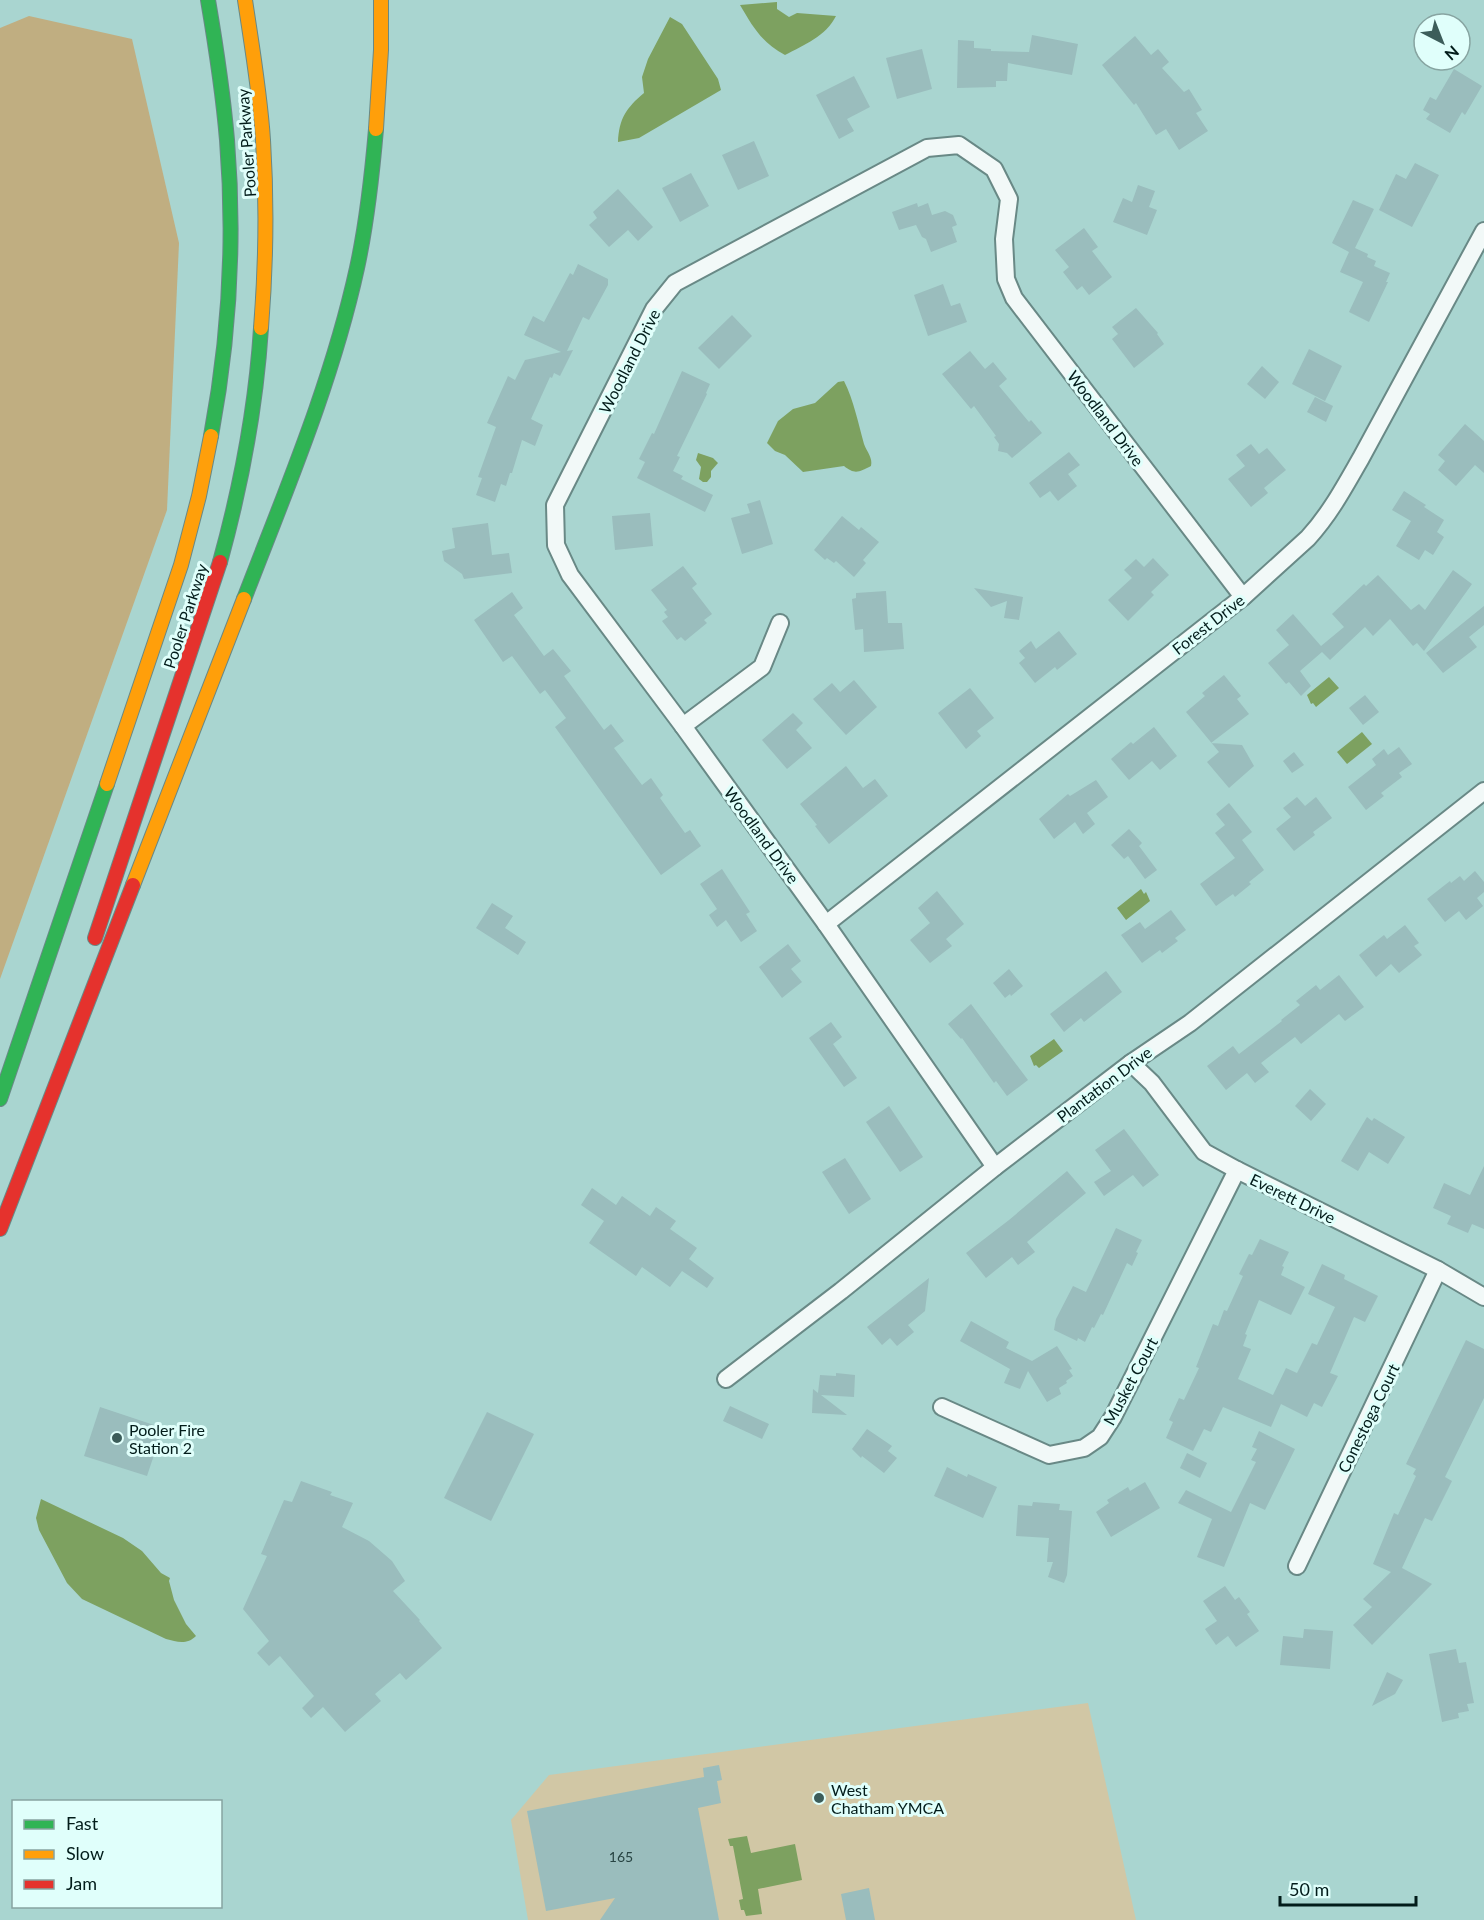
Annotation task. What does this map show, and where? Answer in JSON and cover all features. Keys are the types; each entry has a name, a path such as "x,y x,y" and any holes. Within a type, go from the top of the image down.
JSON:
{"main road":[{"name":"Pooler Parkway","path":"0,1099 182,565 201,489 219,383 228,282 230,216 224,104 208,0"},
{"name":"Pooler Parkway","path":"90,951 222,555 249,433 262,335 267,268 261,108 245,0"},
{"path":"0,1229 311,426 329,372 357,266 375,148 382,39 381,0"},
{"path":"0,1217 75,996"}],"street":[{"name":"Woodland Drive","path":"995,1167 826,924 683,726 570,575 556,545 555,505 654,309 675,283 927,148 959,145 994,169 1009,199 1004,249 1006,279 1014,298 1243,597"},
{"name":"Forest Drive","path":"826,924 1243,597 1318,528 1341,493 1484,231"},
{"path":"683,726 762,667 780,623"},
{"name":"Plantation Drive","path":"726,1379 841,1291 995,1167 1131,1063 1190,1023 1484,791"},
{"name":"Everett Drive","path":"1131,1063 1152,1083 1204,1152 1438,1270 1484,1297"},
{"name":"Musket Court","path":"942,1407 1049,1455 1084,1448 1100,1437 1113,1417 1237,1170"},
{"name":"Conestoga Court","path":"1297,1566 1438,1270"}],"shaded area":[{"path":"777,2 777,9 789,17 797,13 836,16 826,29 807,44 785,55 764,40 740,5"},
{"path":"29,16 132,39 179,243 167,510 0,979 0,28"},
{"path":"670,17 682,24 718,79 721,90 639,138 618,142 620,127 625,115 632,104 644,93 642,77 648,59"},
{"path":"844,381 871,466 857,472 844,466 803,472 785,455 775,451 767,443 778,421 793,409 815,403 838,382"},
{"path":"698,453 713,458 718,463 711,471 711,477 707,482 699,479 701,467 696,460"},
{"path":"1329,677 1339,688 1316,707 1313,703 1311,704 1307,695"},
{"path":"1362,732 1372,744 1347,764 1337,752"},
{"path":"1141,889 1144,894 1146,892 1150,901 1126,920 1117,908"},
{"path":"1054,1039 1063,1051 1039,1068 1034,1066 1030,1056"},
{"path":"41,1499 123,1538 142,1551 161,1573 170,1578 174,1600 186,1624 196,1636 185,1642 166,1639 82,1599 67,1583 39,1530 36,1518"},
{"name":"West Chatham YMCA","path":"1088,1703 1136,1920 528,1920 511,1820 549,1775"},
{"path":"747,1836 751,1853 795,1844 802,1880 758,1889 762,1914 746,1916 744,1910 741,1910 739,1900 743,1899 733,1846 730,1846 728,1839"}],"building":[{"path":"1032,35 1078,44 1072,75 1008,63 1007,81 996,81 996,87 957,88 958,40 974,41 974,48 991,49 991,51 1029,52"},
{"path":"1135,36 1151,55 1158,49 1169,62 1162,68 1184,92 1189,89 1202,110 1196,113 1208,131 1179,150 1166,129 1156,135 1136,103 1134,105 1102,65"},
{"path":"922,49 932,89 897,99 886,58"},
{"path":"1452,72 1459,72 1482,86 1465,115 1462,112 1450,133 1426,119 1430,114 1423,110 1430,97 1436,100"},
{"path":"854,76 870,107 847,119 854,131 839,139 816,95"},
{"path":"754,141 769,176 738,190 722,155"},
{"path":"1415,163 1439,175 1412,227 1379,210 1396,174 1406,179"},
{"path":"691,173 709,206 680,222 662,188"},
{"path":"1138,185 1155,191 1149,207 1157,210 1147,235 1113,222 1123,198 1132,202"},
{"path":"618,189 653,227 638,241 628,230 609,247 589,225 597,218 593,212"},
{"path":"1353,200 1374,209 1355,248 1376,261 1374,266 1390,273 1369,322 1349,312 1363,282 1340,272 1349,252 1332,243"},
{"path":"917,203 918,207 928,203 932,215 945,211 953,215 957,225 952,227 957,242 931,252 926,239 922,237 916,225 899,230 892,212"},
{"path":"1084,228 1098,247 1092,251 1112,277 1089,295 1082,286 1077,290 1063,272 1069,267 1055,250"},
{"path":"578,264 608,279 608,285 589,320 583,317 567,351 573,350 560,376 554,373 552,378 550,377 531,419 543,425 535,446 522,440 512,473 510,473 506,486 501,484 495,502 476,495 482,478 478,477 496,427 487,423 508,376 515,380 525,360 561,352 524,335 533,316 544,322 570,273 573,275"},
{"path":"943,284 951,306 960,303 967,322 928,336 914,295"},
{"path":"1136,308 1158,333 1164,344 1134,368 1112,339 1118,334 1112,327"},
{"path":"732,315 752,336 719,369 698,348"},
{"path":"1309,349 1342,366 1325,401 1292,384"},
{"path":"970,351 985,369 993,362 1007,379 999,386 1029,422 1031,420 1042,433 1012,458 1007,453 998,451 999,444 994,437 996,436 974,406 971,409 942,374"},
{"path":"1262,366 1279,382 1265,399 1247,384"},
{"path":"682,371 710,384 677,456 680,457 673,471 683,476 681,479 713,495 705,512 637,478 645,462 639,459 652,433 654,434"},
{"path":"1315,397 1333,406 1326,422 1307,412"},
{"path":"1465,424 1484,441 1484,473 1475,465 1456,486 1438,470 1445,461 1438,455"},
{"path":"1251,444 1259,454 1267,448 1286,470 1264,488 1268,493 1251,507 1228,479 1245,466 1236,455"},
{"path":"1069,452 1080,465 1068,474 1077,486 1058,501 1050,491 1040,498 1029,483"},
{"path":"1404,491 1444,520 1437,532 1444,537 1433,555 1425,550 1419,560 1396,546 1411,521 1392,510"},
{"path":"760,500 773,544 742,554 731,518 750,513 747,504"},
{"path":"650,513 653,546 615,550 612,516"},
{"path":"842,516 859,530 861,527 879,542 863,560 866,563 854,577 836,561 834,563 827,558 825,560 814,550"},
{"path":"488,523 492,555 509,553 512,573 464,579 462,574 444,561 442,551 455,548 452,528"},
{"path":"1153,558 1169,575 1151,592 1154,595 1128,621 1108,600 1132,578 1124,570 1136,559 1144,567"},
{"path":"683,566 697,584 692,588 712,614 704,620 707,623 685,641 681,637 677,640 662,621 668,617 664,612 667,610 651,590"},
{"path":"1453,570 1472,584 1424,651 1417,643 1413,646 1390,619 1373,636 1365,627 1330,660 1322,652 1300,671 1311,686 1301,696 1289,682 1286,684 1268,663 1289,645 1276,630 1293,614 1321,646 1344,627 1332,614 1364,584 1366,586 1378,575 1411,610 1419,604 1425,610"},
{"path":"974,588 1023,597 1019,620 1004,618 1007,601 991,607"},
{"path":"886,591 888,623 902,623 904,649 864,652 863,629 855,630 852,599 856,598 856,593"},
{"path":"512,592 523,608 514,615 544,656 553,649 571,671 564,676 604,730 611,724 624,741 614,748 642,785 651,778 663,795 660,798 685,833 690,830 701,846 661,875 555,727 566,718 545,690 540,694 512,656 503,662 474,620"},
{"path":"1484,606 1484,625 1469,637 1477,647 1443,673 1426,653"},
{"path":"1059,631 1077,654 1057,670 1055,667 1035,683 1019,663 1025,658 1019,651 1031,641 1036,649"},
{"path":"1224,675 1241,696 1237,699 1249,714 1211,743 1186,712 1205,696 1202,693"},
{"path":"854,680 877,707 846,735 813,699 832,683 840,692"},
{"path":"970,688 994,718 977,731 981,736 966,749 938,713"},
{"path":"1365,695 1379,712 1363,725 1349,708"},
{"path":"793,713 803,723 796,730 812,748 787,769 762,740"},
{"path":"1154,727 1177,756 1160,770 1152,761 1129,780 1111,759"},
{"path":"1212,743 1242,745 1254,766 1229,788 1207,762 1219,752"},
{"path":"1399,747 1412,764 1399,773 1402,777 1381,793 1384,796 1366,810 1348,787 1376,765 1372,759 1384,749 1388,755"},
{"path":"1294,752 1304,765 1292,773 1283,761"},
{"path":"846,766 863,788 875,779 888,796 829,844 800,804"},
{"path":"1096,780 1108,797 1087,813 1095,824 1083,834 1075,822 1054,839 1039,819 1068,794 1070,796"},
{"path":"1297,797 1305,806 1316,797 1332,818 1313,832 1315,835 1294,851 1276,829 1291,817 1283,808"},
{"path":"1229,803 1252,832 1242,840 1264,870 1235,897 1233,894 1216,906 1200,884 1235,858 1215,833 1225,825 1216,814"},
{"path":"1129,829 1142,843 1139,846 1157,870 1145,879 1128,856 1124,859 1111,845"},
{"path":"722,869 750,912 746,914 757,931 741,942 726,920 717,927 709,915 717,909 700,884"},
{"path":"1475,871 1484,882 1484,892 1477,898 1483,906 1466,920 1459,911 1445,922 1427,899 1450,881 1451,883 1460,876 1464,881"},
{"path":"937,891 964,924 946,939 952,946 930,963 910,940 930,923 918,908"},
{"path":"492,903 513,916 505,928 526,942 518,955 476,928"},
{"path":"1171,910 1186,930 1175,938 1178,941 1162,953 1160,950 1142,963 1121,935 1140,922 1145,929"},
{"path":"1405,925 1419,943 1414,946 1422,955 1399,973 1391,964 1376,977 1359,955 1384,935 1387,939"},
{"path":"788,944 801,961 791,969 802,982 782,998 759,967"},
{"path":"1009,969 1023,986 1005,998 993,983"},
{"path":"1106,971 1122,992 1084,1022 1081,1018 1064,1032 1050,1014"},
{"path":"1339,975 1364,1007 1345,1021 1339,1014 1301,1044 1295,1037 1261,1063 1269,1072 1255,1083 1247,1073 1226,1090 1207,1066 1233,1046 1239,1054 1300,1005 1296,1001 1316,985 1320,990"},
{"path":"971,1004 1028,1080 1007,1096 996,1081 994,1083 962,1038 948,1024"},
{"path":"831,1022 842,1037 833,1044 857,1078 844,1087 809,1038"},
{"path":"1310,1089 1326,1104 1311,1121 1295,1106"},
{"path":"889,1106 923,1157 900,1172 866,1122"},
{"path":"1367,1117 1372,1121 1374,1118 1405,1137 1388,1164 1369,1152 1358,1171 1341,1161"},
{"path":"1124,1129 1159,1175 1143,1187 1133,1175 1104,1196 1094,1182 1111,1171 1095,1150"},
{"path":"845,1158 871,1199 849,1214 822,1172"},
{"path":"1484,1166 1484,1229 1472,1224 1468,1233 1447,1224 1451,1216 1433,1208 1444,1183 1470,1195"},
{"path":"1067,1171 1086,1193 1027,1242 1035,1252 1018,1265 1012,1257 986,1278 966,1253"},
{"path":"592,1188 616,1205 622,1196 650,1216 656,1207 676,1221 670,1229 697,1248 689,1259 714,1278 707,1288 682,1271 670,1287 642,1267 636,1276 589,1243 604,1221 581,1205"},
{"path":"1116,1228 1142,1240 1136,1252 1138,1253 1132,1266 1127,1263 1103,1315 1101,1314 1094,1328 1092,1327 1085,1342 1078,1338 1077,1341 1054,1330 1056,1319 1073,1286 1086,1292"},
{"path":"1260,1239 1289,1252 1282,1266 1284,1267 1281,1275 1305,1287 1291,1315 1259,1300 1245,1334 1247,1335 1243,1346 1251,1349 1238,1379 1273,1395 1286,1368 1297,1373 1312,1343 1317,1345 1335,1307 1308,1294 1322,1264 1345,1275 1344,1279 1378,1296 1365,1322 1354,1317 1330,1373 1338,1376 1322,1407 1314,1403 1307,1417 1281,1404 1271,1427 1223,1407 1211,1432 1204,1429 1193,1451 1166,1438 1173,1422 1169,1420 1179,1398 1184,1400 1199,1368 1196,1367 1213,1324 1218,1326 1224,1310 1227,1311 1243,1276 1239,1274"},
{"path":"929,1278 925,1311 908,1325 914,1332 897,1346 890,1338 882,1345 867,1327"},
{"path":"971,1321 1009,1342 1006,1348 1032,1361 1057,1346 1072,1369 1069,1370 1073,1376 1059,1388 1061,1394 1047,1402 1028,1371 1020,1389 1004,1383 1010,1369 960,1341"},
{"path":"1466,1340 1484,1349 1484,1398 1445,1477 1452,1481 1432,1521 1425,1518 1402,1568 1432,1584 1372,1645 1353,1625 1372,1607 1363,1599 1391,1572 1373,1564 1394,1513 1398,1515 1416,1476 1413,1474 1416,1469 1406,1464"},
{"path":"836,1373 855,1375 854,1397 821,1395 847,1415 812,1413 813,1389 818,1393 820,1375 836,1376"},
{"path":"730,1406 769,1424 762,1439 723,1421"},
{"path":"100,1407 163,1428 147,1476 84,1456"},
{"path":"487,1412 534,1434 491,1521 444,1498"},
{"path":"867,1429 892,1446 888,1451 897,1458 884,1473 852,1449"},
{"path":"1259,1431 1295,1449 1265,1510 1250,1503 1224,1567 1197,1557 1212,1519 1178,1503 1186,1490 1231,1512 1256,1462 1251,1460 1257,1449 1252,1447"},
{"path":"1187,1453 1207,1463 1200,1478 1180,1468"},
{"path":"947,1467 967,1477 968,1474 997,1487 983,1518 934,1496"},
{"path":"301,1481 332,1492 330,1495 353,1503 342,1527 369,1541 392,1561 405,1581 393,1591 442,1648 406,1680 400,1673 375,1694 381,1701 345,1732 323,1707 311,1718 302,1708 314,1696 280,1656 269,1666 257,1653 269,1641 243,1609 267,1556 261,1554 284,1500 292,1502"},
{"path":"1145,1482 1160,1508 1111,1537 1096,1512 1109,1503 1107,1500 1128,1487 1130,1491"},
{"path":"1033,1502 1060,1504 1059,1510 1072,1511 1067,1575 1064,1583 1048,1577 1053,1562 1047,1562 1049,1538 1016,1536 1018,1505 1032,1506"},
{"path":"1225,1586 1235,1600 1239,1597 1250,1612 1247,1614 1259,1631 1236,1647 1228,1636 1216,1645 1205,1629 1217,1621 1203,1601"},
{"path":"1304,1629 1333,1631 1330,1669 1280,1665 1283,1636 1303,1638"},
{"path":"1456,1649 1459,1663 1466,1662 1474,1703 1467,1704 1469,1711 1458,1713 1459,1718 1442,1722 1429,1654"},
{"path":"1387,1672 1403,1680 1395,1694 1372,1706"},
{"path":"719,1765 722,1780 717,1781 721,1803 698,1808 719,1920 600,1920 615,1898 546,1911 527,1811 704,1777 703,1768"},
{"path":"869,1888 875,1920 846,1920 841,1894"}],"traffic: fast":[{"path":"208,0 225,122 230,214 226,326 211,436"},
{"path":"244,599 307,435 347,310 364,233 376,129"},
{"path":"220,562 235,504 246,446 261,328"},
{"path":"0,1099 107,784"}],"traffic: slow":[{"path":"245,0 256,70 263,140 265,234 261,328"},
{"path":"376,129 381,50 381,0"},
{"path":"107,784 181,565 199,496 211,436"},
{"path":"133,885 244,599"}],"traffic: jam":[{"path":"95,938 220,562"},
{"path":"0,1229 133,885"}],"place":[{"name":"Pooler Fire Station 2","path":"117,1438"},
{"name":"West Chatham YMCA","path":"819,1798"}]}
